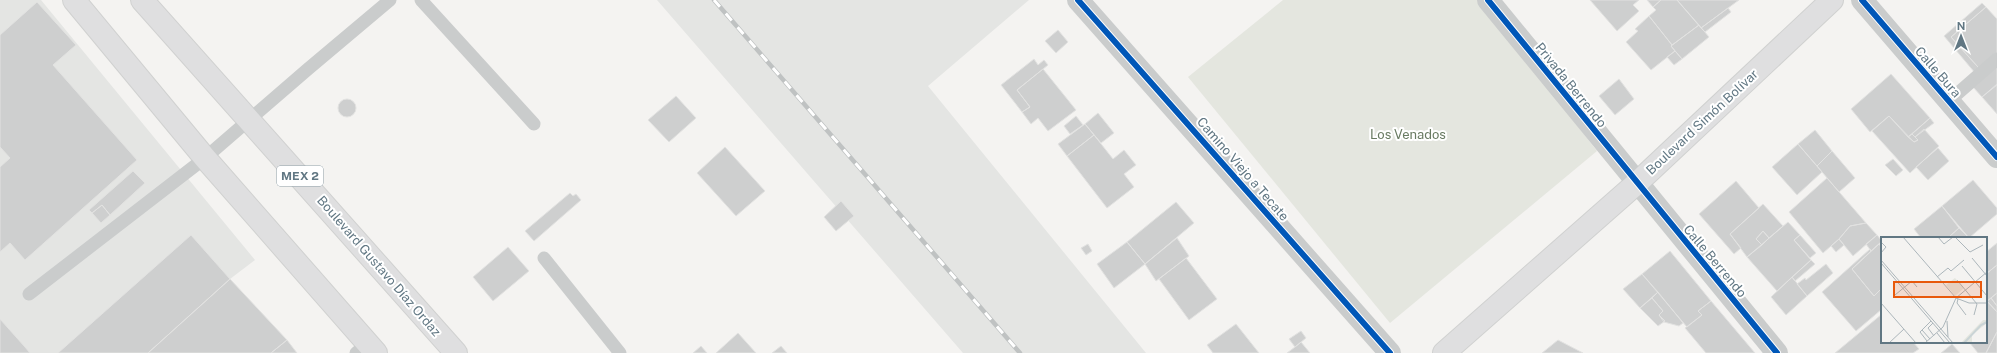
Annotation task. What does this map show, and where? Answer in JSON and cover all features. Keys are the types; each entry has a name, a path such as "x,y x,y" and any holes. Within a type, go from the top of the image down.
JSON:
{"main road":[{"path":"74,0 367,350"},
{"name":"Boulevard Gustavo Díaz Ordaz","path":"142,0 456,353"},
{"name":"Boulevard Simón Bolívar","path":"1444,353 1637,183 1832,0"}],"street":[{"name":"Camino Viejo a Tecate","path":"1078,0 1390,353"},
{"name":"Privada Berrendo","path":"1488,0 1637,183"},
{"name":"Calle Bura","path":"1862,0 1996,153"},
{"name":"Calle Berrendo","path":"1637,183 1777,353"}],"lane":[{"path":"29,294 205,158 390,0"},
{"path":"421,0 534,124"},
{"path":"1949,101 1997,59"},
{"path":"544,258 620,353"}],"shaded area":[{"path":"0,0 41,0 255,260 230,279 297,353 0,353"},
{"path":"657,0 1029,0 928,86 1146,353 963,353"}],"green space":[{"name":"Los Venados","path":"1283,0 1480,0 1597,151 1390,323 1188,77"}],"building":[{"path":"1590,0 1639,0 1633,5 1639,11 1617,31"},
{"path":"1647,0 1661,0 1653,7"},
{"path":"1661,0 1677,0 1699,25 1672,45 1649,16 1656,10 1653,7"},
{"path":"1677,0 1739,0 1701,28"},
{"path":"37,2 76,45 53,65 137,160 25,260 10,243 0,252 0,167 10,158 0,147 0,35"},
{"path":"1982,3 1986,7 1951,37 1986,76 1981,80 1944,36"},
{"path":"1986,7 1997,19 1997,85 1982,97 1973,87 1986,76 1951,37"},
{"path":"1728,8 1731,12 1705,32 1701,28"},
{"path":"1649,16 1675,51 1651,70 1626,42 1638,31 1635,29"},
{"path":"1699,25 1709,37 1682,59 1671,46"},
{"path":"1058,30 1068,42 1056,53 1045,41"},
{"path":"1675,51 1682,59 1674,65 1667,57"},
{"path":"1034,59 1038,65 1044,60 1048,65 1017,90 1030,107 1022,112 1001,85"},
{"path":"1043,69 1076,110 1048,131 1038,118 1031,124 1022,112 1030,107 1017,90"},
{"path":"1891,74 1930,118 1908,137 1889,116 1870,132 1851,109"},
{"path":"1619,79 1634,99 1615,115 1599,96"},
{"path":"1997,84 1997,114 1982,97"},
{"path":"676,96 696,118 669,142 648,120"},
{"path":"347,99 353,102 356,108 353,114 347,117 341,114 338,108 341,102"},
{"path":"1098,113 1114,133 1101,143 1085,124"},
{"path":"1076,116 1083,125 1070,134 1064,126"},
{"path":"1889,116 1914,142 1918,140 1915,137 1924,129 1939,146 1910,173 1872,131"},
{"path":"1930,118 1934,123 1915,137 1912,134"},
{"path":"1085,124 1094,135 1067,156 1058,144"},
{"path":"1815,130 1832,151 1817,166 1798,144"},
{"path":"1912,134 1918,140 1914,142 1908,137"},
{"path":"1094,135 1113,159 1124,150 1136,165 1124,174 1134,187 1107,208 1067,156"},
{"path":"1798,144 1822,172 1797,195 1772,167"},
{"path":"725,147 765,191 736,216 697,173"},
{"path":"1938,148 1949,161 1928,180 1916,167"},
{"path":"1832,151 1855,178 1839,192 1817,166"},
{"path":"1893,159 1903,170 1896,176 1885,165"},
{"path":"133,171 145,183 110,215 102,205 92,213 89,210"},
{"path":"1827,178 1866,223 1850,226 1839,239 1823,253 1789,212"},
{"path":"1973,180 1997,208 1997,214 1970,237 1968,237 1942,206"},
{"path":"1736,181 1759,208 1730,234 1741,248 1734,254 1699,214"},
{"path":"570,193 573,196 576,194 581,200 534,241 525,231"},
{"path":"841,201 854,216 836,231 824,217"},
{"path":"1176,202 1194,223 1145,264 1127,242"},
{"path":"1763,204 1783,226 1769,238 1763,231 1756,239 1762,245 1747,257 1730,234"},
{"path":"102,205 110,215 101,223 92,213"},
{"path":"1942,206 1959,228 1950,237 1920,237 1914,229"},
{"path":"1788,222 1800,235 1794,240 1811,260 1777,291 1747,257"},
{"path":"1866,223 1877,235 1853,256 1839,239 1850,226"},
{"path":"1959,228 1968,237 1952,237 1950,236"},
{"path":"1763,231 1769,238 1762,245 1756,239"},
{"path":"191,235 230,279 148,353 58,353"},
{"path":"1800,235 1816,253 1810,258 1794,240"},
{"path":"1877,235 1881,240 1881,242 1871,251 1866,244"},
{"path":"1177,238 1189,256 1156,281 1145,264"},
{"path":"1839,239 1844,245 1836,252 1831,246"},
{"path":"1127,242 1145,264 1114,288 1097,264"},
{"path":"1997,243 1997,265 1987,273 1987,251"},
{"path":"1088,244 1092,251 1086,255 1081,248"},
{"path":"1879,244 1881,247 1881,289 1874,296 1852,269"},
{"path":"508,247 529,271 493,301 473,277"},
{"path":"1870,249 1871,251 1852,269 1874,296 1881,289 1881,310 1856,331 1822,292"},
{"path":"1670,251 1711,301 1698,311 1702,315 1687,327 1642,274"},
{"path":"1186,258 1217,299 1189,320 1159,279"},
{"path":"1811,260 1815,264 1795,281 1792,277"},
{"path":"1826,264 1833,273 1807,296 1797,284 1805,278 1806,280"},
{"path":"1997,265 1997,293 1987,301 1987,273"},
{"path":"1642,274 1658,292 1640,308 1623,289"},
{"path":"1792,277 1807,296 1786,315 1771,297"},
{"path":"230,279 287,340 271,353 148,353"},
{"path":"1658,292 1683,323 1679,326 1664,322 1659,315 1663,311 1652,298"},
{"path":"1997,293 1997,306 1991,298"},
{"path":"1652,298 1663,311 1659,315 1665,321 1658,326 1640,308"},
{"path":"1991,298 1997,306 1997,312 1987,301"},
{"path":"1711,301 1755,353 1706,353 1685,328 1702,315 1698,311"},
{"path":"1987,301 1997,312 1997,332 1986,353 1978,353 1970,343 1987,343"},
{"path":"1881,315 1881,343 1914,343 1919,349 1913,353 1835,353"},
{"path":"0,319 25,347 30,353 0,353"},
{"path":"1236,324 1259,353 1213,353 1207,345"},
{"path":"1301,331 1306,338 1295,347 1289,339"},
{"path":"1997,332 1997,353 1986,353"},
{"path":"738,333 756,353 716,353"},
{"path":"287,340 297,353 271,353"},
{"path":"1558,340 1583,353 1542,353"},
{"path":"1301,342 1310,353 1287,353 1295,347"},
{"path":"1952,344 1960,353 1941,353"},
{"path":"701,346 707,353 693,353"},
{"path":"781,346 787,353 772,353"}],"railway":[{"path":"714,0 1020,353"}],"cycle path":[{"path":"1078,0 1390,353"},
{"path":"1488,0 1777,353"},
{"path":"1862,0 1997,157"}]}
